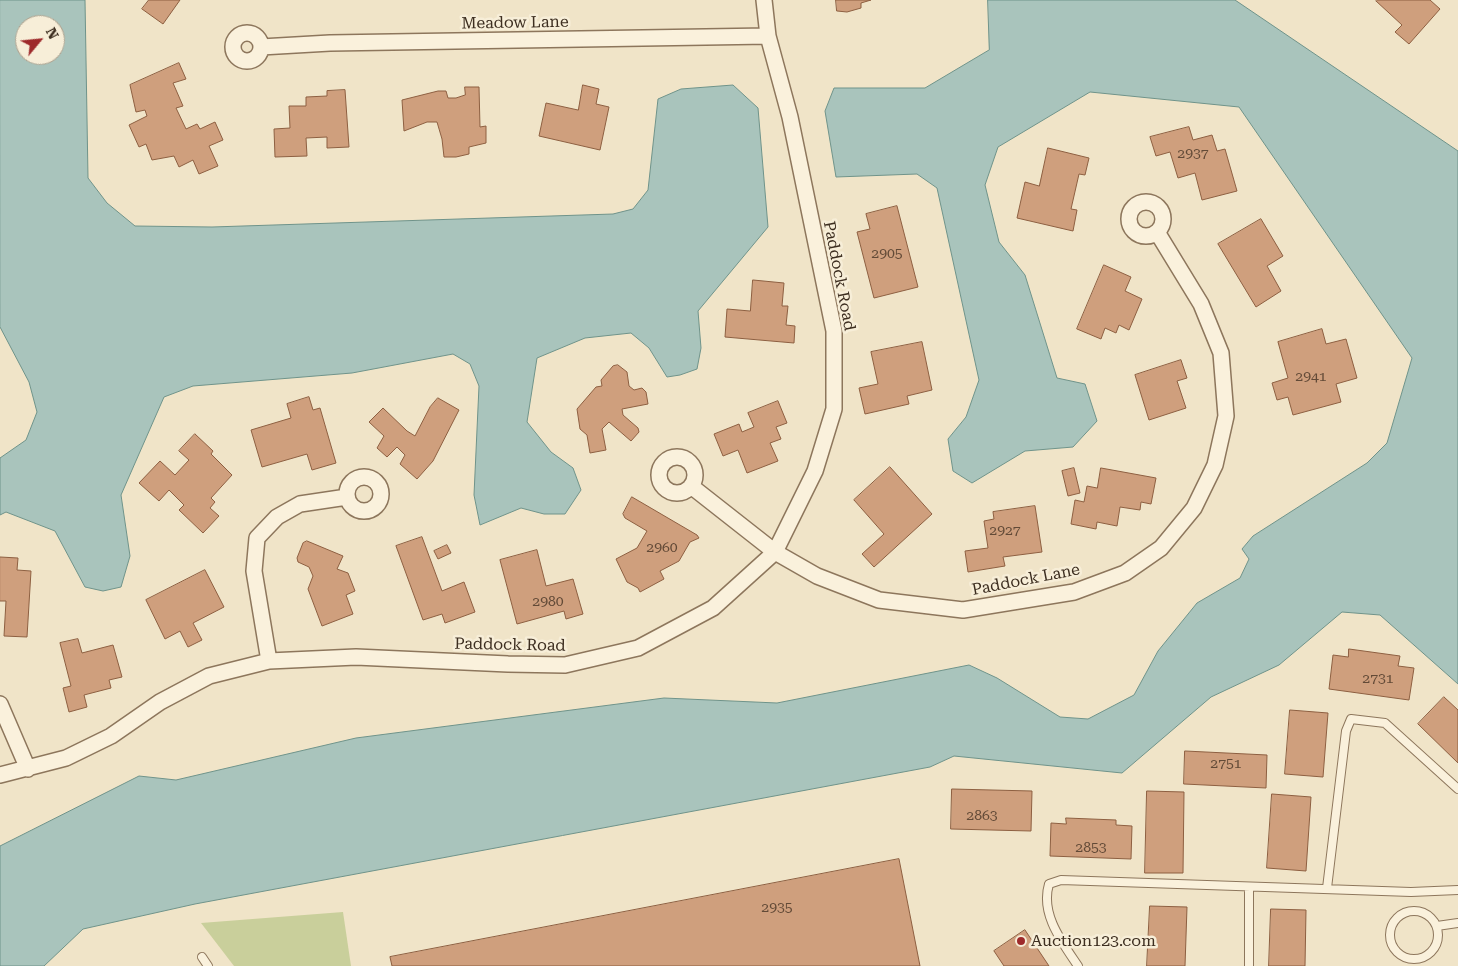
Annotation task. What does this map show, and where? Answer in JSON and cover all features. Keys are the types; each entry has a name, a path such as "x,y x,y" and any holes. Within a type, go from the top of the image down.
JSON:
{"street":[{"name":"Paddock Road","path":"0,775 66,758 111,736 160,702 209,676 269,661 356,657 565,665 638,648 713,608 775,552 815,471 834,409 834,331 790,117 768,36 764,0"},
{"name":"Meadow Lane","path":"261,46 330,43 768,36"},
{"name":"Paddock Lane","path":"691,486 775,552 816,576 879,600 963,610 1074,592 1125,574 1161,548 1194,508 1215,465 1226,416 1221,353 1201,304 1157,232"},
{"path":"269,661 254,571 257,538 277,516 300,504 347,497"},
{"path":"0,704 28,769"}],"lane":[{"path":"1327,888 1346,732 1351,719 1385,723 1458,789"},
{"path":"1078,966 1050,921 1046,894 1049,884 1061,880 1411,892 1451,892 1458,890"},
{"path":"1248,966 1249,887"},
{"path":"1418,911 1426,914 1437,926 1437,943 1426,956 1418,959 1400,955 1390,941 1392,923 1405,912 1418,911"},
{"path":"1437,926 1458,923"},
{"path":"202,957 208,966"}],"green space":[{"path":"343,912 351,966 234,966 201,923"}],"water":[{"path":"0,0 85,0 88,178 107,203 135,226 212,227 613,214 633,209 648,190 658,99 681,89 733,85 758,108 768,227 698,311 701,348 697,369 667,377 649,348 631,333 585,338 537,358 527,422 551,452 573,468 581,490 565,514 544,514 521,508 480,525 474,495 479,386 470,364 453,354 352,373 193,386 164,397 121,495 130,556 121,587 103,591 85,587 55,531 6,512 0,515 0,458 26,440 37,412 29,382 0,327"},
{"path":"988,0 1235,0 1458,151 1458,684 1380,615 1342,612 1279,665 1211,697 1122,773 954,756 930,767 195,904 83,929 44,966 0,966 0,846 139,776 176,780 356,738 664,698 777,703 969,665 997,678 1060,717 1088,719 1134,695 1158,651 1197,603 1240,578 1249,559 1242,549 1253,536 1367,463 1387,443 1412,358 1239,107 1090,92 998,147 985,185 999,242 1025,275 1057,378 1085,384 1097,421 1073,447 1025,451 972,483 953,471 948,439 966,417 979,380 937,188 917,174 836,177 825,111 834,88 925,88 989,50"}],"building":[{"path":"149,0 180,0 163,24 142,9"},
{"path":"836,0 871,0 861,3 861,8 847,12 837,11"},
{"path":"1377,0 1430,0 1440,9 1409,44 1395,32 1402,25"},
{"path":"179,63 186,79 173,83 183,106 176,108 186,129 197,124 200,129 215,122 223,140 209,146 218,166 199,174 193,160 179,167 174,156 152,160 146,144 139,147 129,125 147,116 145,110 136,112 130,85"},
{"path":"583,85 599,89 596,104 609,107 600,150 539,136 546,103 578,110"},
{"path":"465,87 479,87 480,127 486,126 486,143 469,147 469,154 444,157 442,139 437,122 427,122 404,131 402,100 438,91 446,91 448,98 456,98 465,95"},
{"path":"345,90 349,147 327,148 327,137 306,138 307,156 275,157 274,129 290,128 289,106 306,106 306,97 327,96 327,91"},
{"path":"1189,127 1193,140 1212,135 1217,151 1225,149 1237,191 1202,200 1195,173 1178,178 1170,152 1156,156 1150,137"},
{"path":"1048,148 1089,158 1085,175 1079,174 1071,209 1077,210 1073,231 1017,218 1025,182 1039,186"},
{"path":"897,206 918,287 874,298 857,232 870,229 866,214"},
{"path":"1261,219 1283,256 1267,266 1281,291 1256,307 1218,244"},
{"path":"1104,265 1131,277 1125,291 1142,299 1129,330 1119,325 1116,333 1105,328 1101,339 1077,329"},
{"path":"753,280 784,283 782,306 788,306 786,325 795,326 794,343 725,337 727,309 750,311"},
{"path":"1322,329 1326,344 1346,339 1357,378 1336,384 1341,402 1293,415 1288,397 1277,400 1272,383 1288,378 1278,342"},
{"path":"922,342 932,390 907,396 909,404 865,414 859,388 878,384 871,352"},
{"path":"1181,360 1187,378 1177,381 1186,408 1149,420 1135,375"},
{"path":"618,365 627,372 629,386 634,390 642,388 646,392 648,404 622,409 623,415 638,428 639,432 631,441 609,422 602,429 606,450 590,453 587,435 580,429 577,409 596,387 602,386 601,380 613,366"},
{"path":"309,397 313,410 320,408 336,463 312,470 307,454 262,467 251,430 291,418 287,404"},
{"path":"438,398 459,410 433,461 417,479 400,464 405,455 397,447 387,457 377,448 384,436 369,422 383,408 407,431 415,436 430,407"},
{"path":"778,401 787,423 776,427 781,439 770,443 778,461 747,473 738,450 723,456 714,434 739,424 742,432 754,427 748,413"},
{"path":"195,434 213,451 211,454 232,475 211,498 215,502 210,508 219,516 203,533 179,510 184,505 169,490 159,501 139,483 160,461 175,475 189,460 179,451"},
{"path":"890,467 932,514 874,567 862,554 884,534 854,500"},
{"path":"1074,468 1080,493 1068,496 1062,471"},
{"path":"1101,468 1156,478 1151,504 1141,502 1140,510 1120,507 1117,526 1097,522 1096,529 1071,524 1075,500 1084,502 1087,486 1097,488"},
{"path":"632,497 697,535 699,538 690,542 679,561 660,571 664,579 640,592 638,588 627,582 616,559 637,548 647,531 625,518 623,514"},
{"path":"1035,506 1042,552 1003,557 1005,566 968,572 965,551 988,548 984,521 994,519 993,512"},
{"path":"422,537 442,591 464,582 475,612 445,623 442,614 423,620 396,546"},
{"path":"307,541 343,556 337,569 348,573 355,591 346,595 353,614 322,626 308,589 313,576 309,567 298,562 297,558 303,543"},
{"path":"447,545 451,553 438,559 434,551"},
{"path":"537,550 546,586 573,579 583,614 566,619 564,611 517,624 500,560"},
{"path":"0,557 18,558 17,570 31,571 27,637 4,636 6,601 0,601"},
{"path":"205,570 224,607 193,623 202,640 188,647 180,631 165,639 146,600"},
{"path":"78,639 82,653 113,645 122,677 109,680 111,688 84,695 87,707 69,712 63,688 71,686 60,643"},
{"path":"1349,649 1400,656 1398,666 1414,668 1409,700 1329,689 1333,655 1348,657"},
{"path":"1444,697 1458,710 1458,763 1418,724"},
{"path":"1290,710 1328,713 1323,777 1285,774"},
{"path":"1185,751 1267,755 1266,788 1184,784"},
{"path":"952,789 1032,791 1031,831 951,829"},
{"path":"1147,791 1184,792 1183,873 1145,873"},
{"path":"1272,794 1311,797 1306,871 1267,868"},
{"path":"1066,818 1116,820 1116,825 1132,826 1131,859 1050,856 1051,823 1066,824"},
{"path":"899,859 920,966 392,966 390,957"},
{"path":"1150,906 1187,907 1185,966 1147,966"},
{"path":"1271,909 1306,910 1305,966 1269,966"},
{"name":"Auction123.com","path":"1025,930 1049,966 1004,966 994,951"}],"place":[{"name":"Auction123.com","path":"1021,941"}]}
